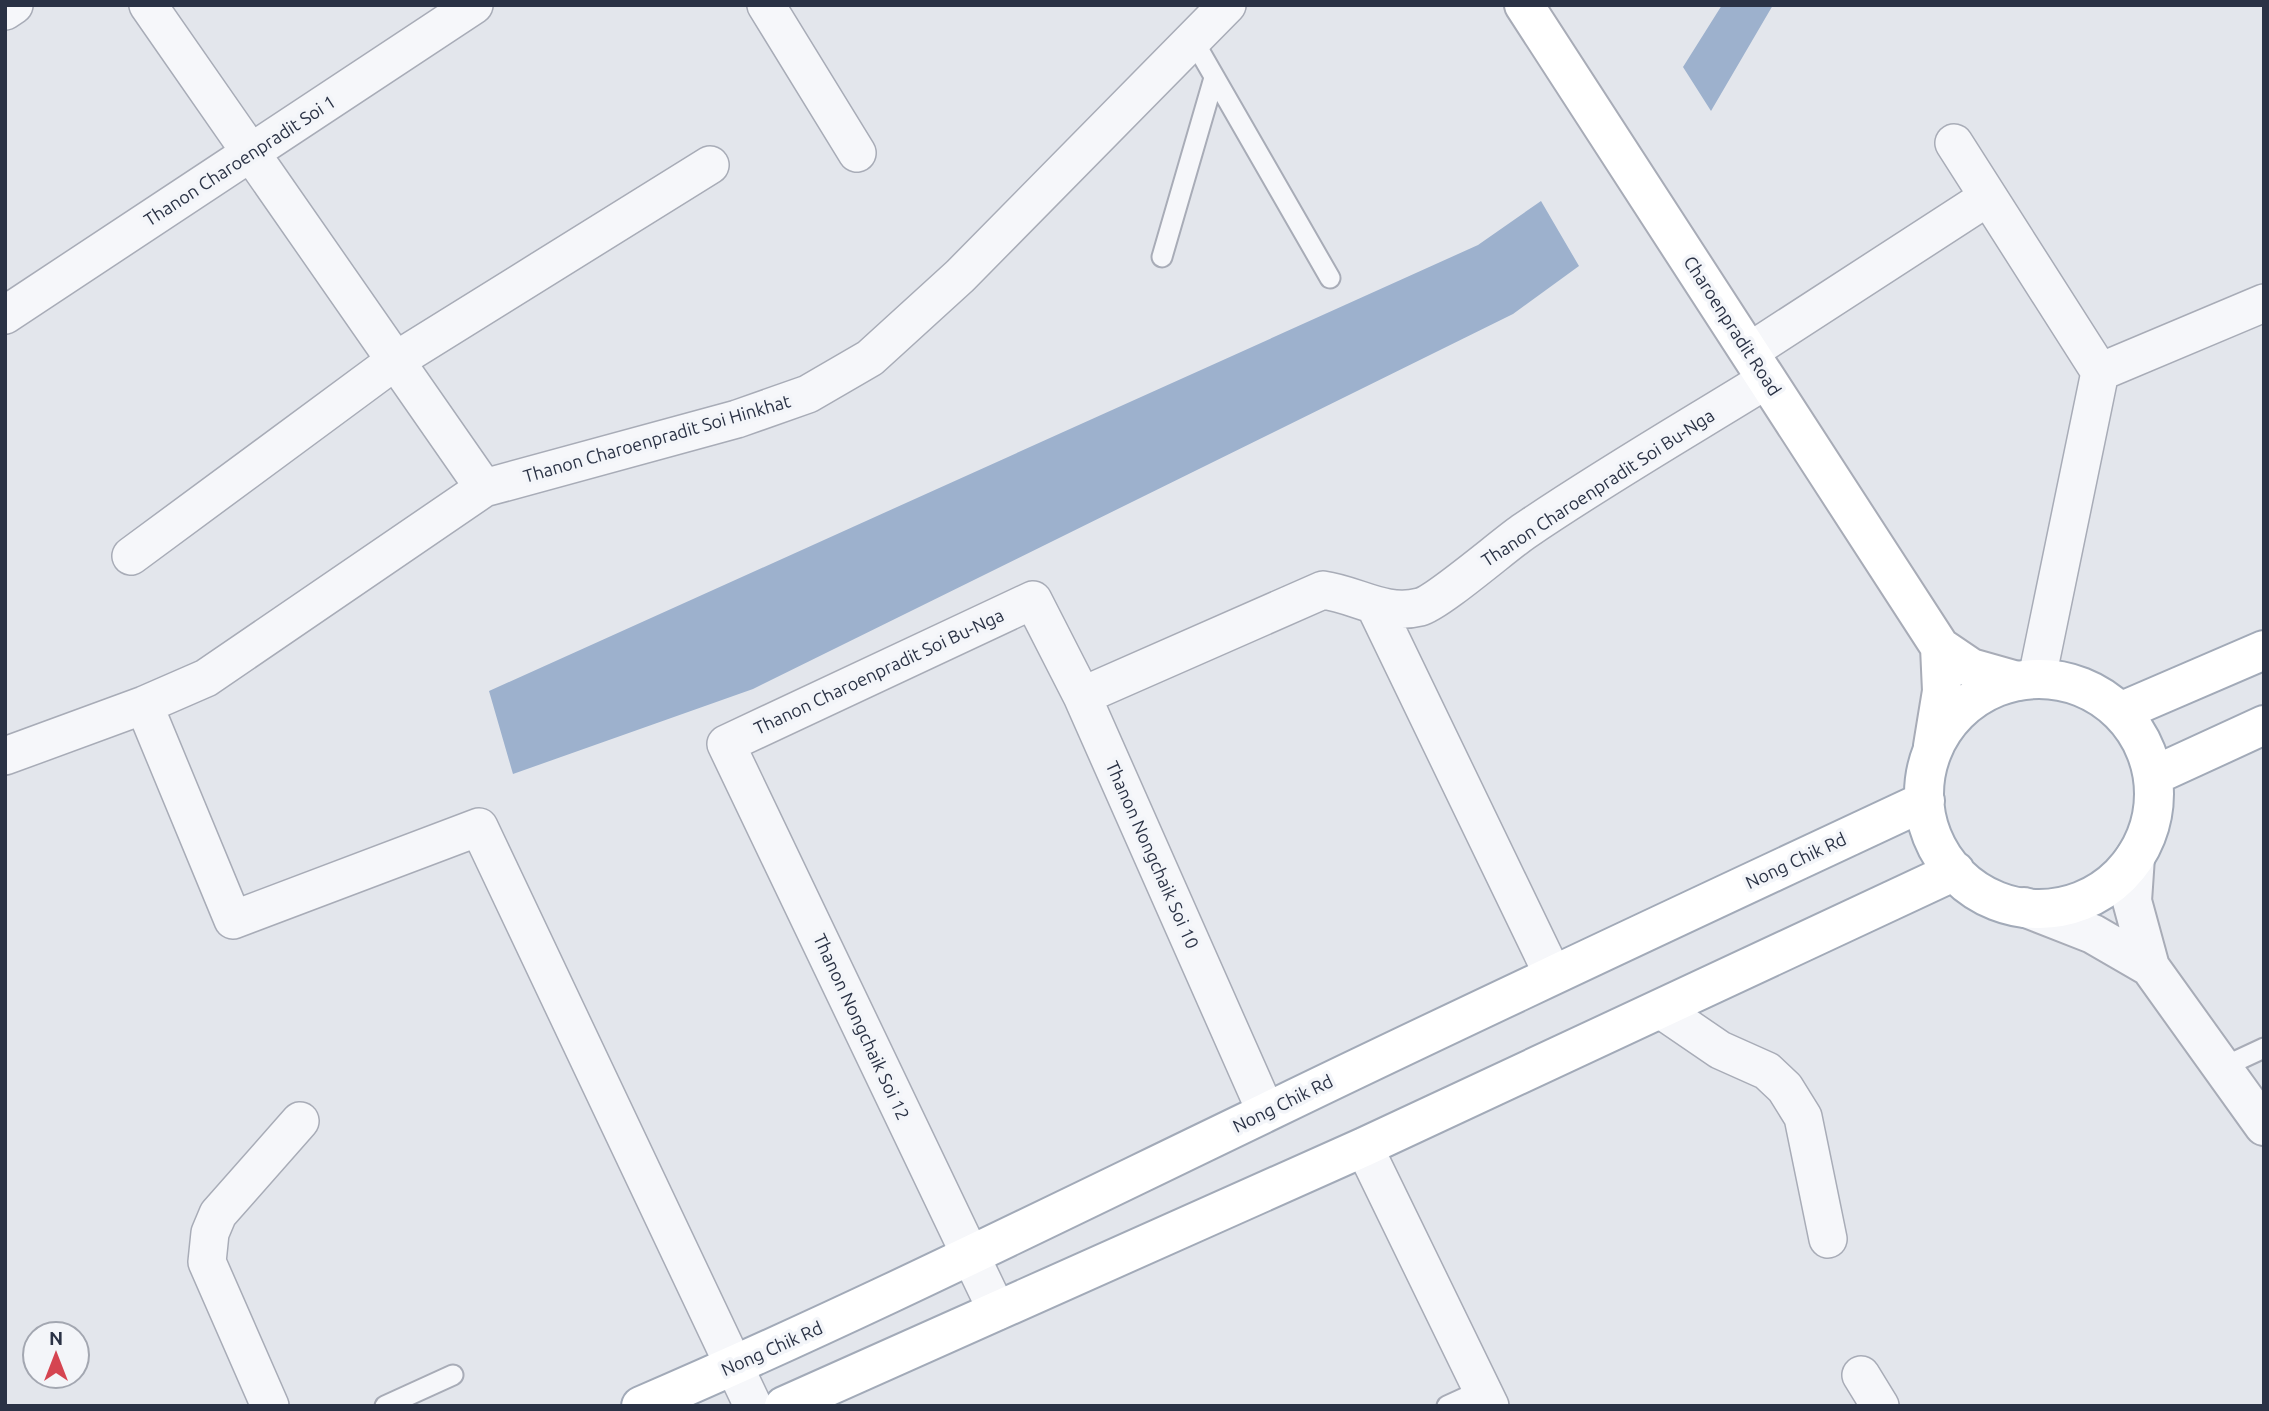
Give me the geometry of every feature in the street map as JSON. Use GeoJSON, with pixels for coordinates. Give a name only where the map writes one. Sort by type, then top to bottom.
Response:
{"type":"FeatureCollection","features":[{"type":"Feature","properties":{"kind":"main road","name":"Charoenpradit Road"},"geometry":{"type":"LineString","coordinates":[[1524,5],[1940,647],[1971,668],[2027,679]]}},
{"type":"Feature","properties":{"kind":"main road"},"geometry":{"type":"LineString","coordinates":[[1933,746],[1954,716],[1983,693],[2027,679],[2065,681],[2090,691],[2120,712],[2142,741],[2153,776],[2153,815],[2135,857],[2115,881],[2081,902],[2042,909],[2024,907],[2003,904],[1968,886],[1941,857],[1926,821],[1924,782],[1942,691],[1940,647]]}},
{"type":"Feature","properties":{"kind":"main road"},"geometry":{"type":"LineString","coordinates":[[2120,712],[2264,650]]}},
{"type":"Feature","properties":{"kind":"main road"},"geometry":{"type":"LineString","coordinates":[[2153,776],[2264,726]]}},
{"type":"Feature","properties":{"kind":"main road","name":"Nong Chik Rd"},"geometry":{"type":"LineString","coordinates":[[641,1406],[736,1366],[970,1258],[1266,1112],[1925,801]]}},
{"type":"Feature","properties":{"kind":"main road"},"geometry":{"type":"LineString","coordinates":[[784,1406],[1364,1147],[1955,871]]}},
{"type":"Feature","properties":{"kind":"street"},"geometry":{"type":"LineString","coordinates":[[5,11],[14,5]]}},
{"type":"Feature","properties":{"kind":"street"},"geometry":{"type":"LineString","coordinates":[[149,5],[484,488]]}},
{"type":"Feature","properties":{"kind":"street","name":"Thanon Charoenpradit Soi 1"},"geometry":{"type":"LineString","coordinates":[[5,315],[474,5]]}},
{"type":"Feature","properties":{"kind":"street"},"geometry":{"type":"LineString","coordinates":[[766,5],[857,153]]}},
{"type":"Feature","properties":{"kind":"street","name":"Thanon Charoenpradit Soi Hinkhat"},"geometry":{"type":"LineString","coordinates":[[5,756],[144,705],[205,678],[484,488],[737,419],[808,394],[870,358],[960,276],[1227,5]]}},
{"type":"Feature","properties":{"kind":"street"},"geometry":{"type":"LineString","coordinates":[[1954,143],[2100,372],[2027,679]]}},
{"type":"Feature","properties":{"kind":"street"},"geometry":{"type":"LineString","coordinates":[[131,556],[395,361],[710,164]]}},
{"type":"Feature","properties":{"kind":"street","name":"Thanon Charoenpradit Soi Bu-Nga"},"geometry":{"type":"LineString","coordinates":[[1082,696],[1323,590],[1345,593],[1376,608],[1391,610],[1423,607],[1988,197]]}},
{"type":"Feature","properties":{"kind":"street"},"geometry":{"type":"LineString","coordinates":[[2100,372],[2264,303]]}},
{"type":"Feature","properties":{"kind":"street","name":"Thanon Charoenpradit Soi Bu-Nga"},"geometry":{"type":"LineString","coordinates":[[726,744],[1033,600]]}},
{"type":"Feature","properties":{"kind":"street","name":"Thanon Nongchaik Soi 10"},"geometry":{"type":"LineString","coordinates":[[1033,600],[1082,696],[1266,1112]]}},
{"type":"Feature","properties":{"kind":"street"},"geometry":{"type":"LineString","coordinates":[[1376,608],[1553,975]]}},
{"type":"Feature","properties":{"kind":"street"},"geometry":{"type":"LineString","coordinates":[[144,705],[233,920],[479,827],[753,1406]]}},
{"type":"Feature","properties":{"kind":"street","name":"Thanon Nongchaik Soi 12"},"geometry":{"type":"LineString","coordinates":[[726,744],[997,1311]]}},
{"type":"Feature","properties":{"kind":"street"},"geometry":{"type":"LineString","coordinates":[[2135,857],[2132,901],[2150,967],[2221,1068],[2261,1116]]}},
{"type":"Feature","properties":{"kind":"street"},"geometry":{"type":"LineString","coordinates":[[2024,907],[2093,934],[2150,967]]}},
{"type":"Feature","properties":{"kind":"street"},"geometry":{"type":"LineString","coordinates":[[1660,1010],[1720,1050],[1767,1071],[1785,1088],[1802,1117],[1828,1239]]}},
{"type":"Feature","properties":{"kind":"street"},"geometry":{"type":"LineString","coordinates":[[270,1406],[207,1262],[210,1233],[218,1214],[300,1121]]}},
{"type":"Feature","properties":{"kind":"street"},"geometry":{"type":"LineString","coordinates":[[1364,1147],[1486,1398]]}},
{"type":"Feature","properties":{"kind":"street"},"geometry":{"type":"LineString","coordinates":[[1861,1376],[1880,1406]]}},
{"type":"Feature","properties":{"kind":"lane"},"geometry":{"type":"LineString","coordinates":[[1192,38],[1330,278]]}},
{"type":"Feature","properties":{"kind":"lane"},"geometry":{"type":"LineString","coordinates":[[1163,257],[1214,78]]}},
{"type":"Feature","properties":{"kind":"lane"},"geometry":{"type":"LineString","coordinates":[[2221,1068],[2264,1048]]}},
{"type":"Feature","properties":{"kind":"lane"},"geometry":{"type":"LineString","coordinates":[[385,1406],[453,1375]]}},
{"type":"Feature","properties":{"kind":"lane"},"geometry":{"type":"LineString","coordinates":[[1447,1406],[1486,1398]]}},
{"type":"Feature","properties":{"kind":"water"},"geometry":{"type":"Polygon","coordinates":[[[1722,5],[1773,5],[1711,111],[1683,67],[1722,5]]]}},
{"type":"Feature","properties":{"kind":"water"},"geometry":{"type":"Polygon","coordinates":[[[1541,201],[1579,266],[1513,314],[753,689],[513,774],[489,691],[1478,245],[1541,201]]]}}]}
